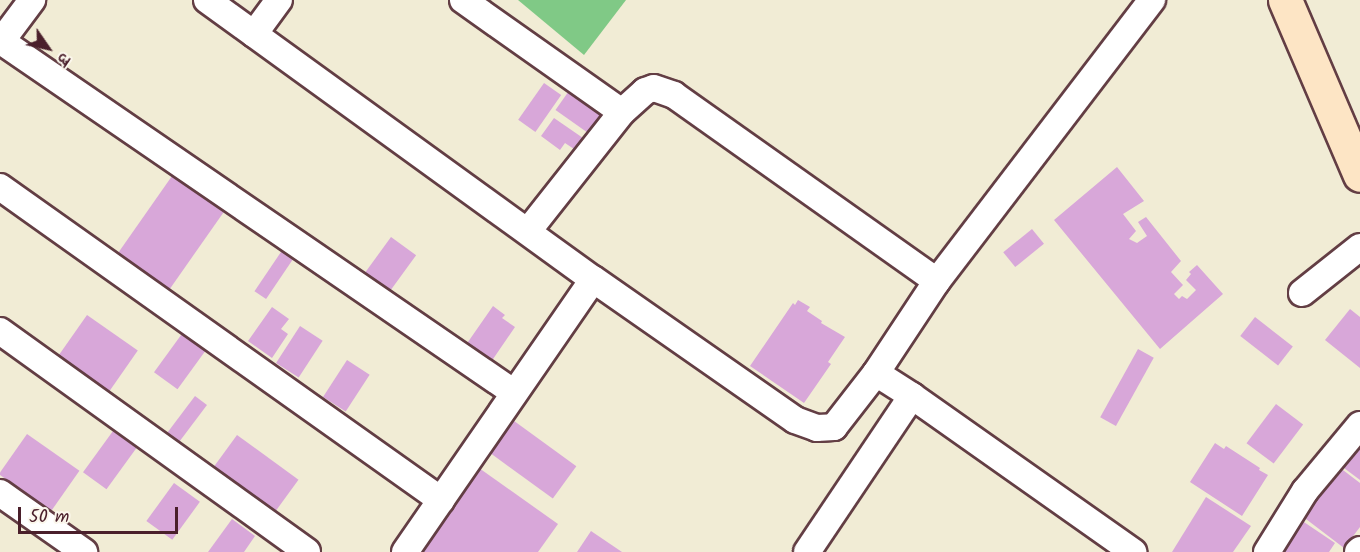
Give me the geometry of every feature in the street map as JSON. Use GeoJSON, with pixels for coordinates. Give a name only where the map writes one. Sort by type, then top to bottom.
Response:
{"type":"FeatureCollection","features":[{"type":"Feature","properties":{"kind":"street"},"geometry":{"type":"LineString","coordinates":[[33,0],[1,42],[513,392]]}},
{"type":"Feature","properties":{"kind":"street"},"geometry":{"type":"LineString","coordinates":[[207,0],[593,279],[795,420],[817,428],[834,427],[876,373],[937,281],[1152,0]]}},
{"type":"Feature","properties":{"kind":"street"},"geometry":{"type":"LineString","coordinates":[[254,34],[279,0]]}},
{"type":"Feature","properties":{"kind":"street"},"geometry":{"type":"LineString","coordinates":[[463,0],[622,112]]}},
{"type":"Feature","properties":{"kind":"street"},"geometry":{"type":"LineString","coordinates":[[1291,3],[1359,168]]}},
{"type":"Feature","properties":{"kind":"street"},"geometry":{"type":"LineString","coordinates":[[528,231],[622,112],[645,91],[654,88],[674,95],[937,281]]}},
{"type":"Feature","properties":{"kind":"street"},"geometry":{"type":"LineString","coordinates":[[0,187],[441,500]]}},
{"type":"Feature","properties":{"kind":"street"},"geometry":{"type":"LineString","coordinates":[[1302,293],[1360,247]]}},
{"type":"Feature","properties":{"kind":"street"},"geometry":{"type":"LineString","coordinates":[[405,552],[593,279]]}},
{"type":"Feature","properties":{"kind":"street"},"geometry":{"type":"LineString","coordinates":[[0,331],[307,552]]}},
{"type":"Feature","properties":{"kind":"street"},"geometry":{"type":"LineString","coordinates":[[876,373],[1133,552]]}},
{"type":"Feature","properties":{"kind":"street"},"geometry":{"type":"LineString","coordinates":[[807,552],[912,396]]}},
{"type":"Feature","properties":{"kind":"street"},"geometry":{"type":"LineString","coordinates":[[1267,552],[1305,490],[1360,425]]}},
{"type":"Feature","properties":{"kind":"street"},"geometry":{"type":"LineString","coordinates":[[0,494],[84,552]]}},
{"type":"Feature","properties":{"kind":"green space"},"geometry":{"type":"Polygon","coordinates":[[[518,0],[626,0],[584,55],[518,0]]]}},
{"type":"Feature","properties":{"kind":"building"},"geometry":{"type":"Polygon","coordinates":[[[544,83],[561,95],[535,132],[518,120],[544,83]]]}},
{"type":"Feature","properties":{"kind":"building"},"geometry":{"type":"Polygon","coordinates":[[[571,88],[608,114],[592,136],[556,110],[571,88]]]}},
{"type":"Feature","properties":{"kind":"building"},"geometry":{"type":"Polygon","coordinates":[[[554,118],[583,138],[574,149],[565,143],[560,150],[541,136],[554,118]]]}},
{"type":"Feature","properties":{"kind":"building"},"geometry":{"type":"Polygon","coordinates":[[[1117,167],[1144,201],[1123,214],[1136,231],[1129,239],[1137,243],[1147,236],[1138,222],[1146,217],[1181,261],[1171,272],[1183,285],[1174,294],[1179,299],[1182,296],[1187,299],[1196,290],[1186,280],[1191,274],[1189,272],[1197,265],[1223,294],[1160,349],[1054,220],[1117,167]]]}},
{"type":"Feature","properties":{"kind":"building"},"geometry":{"type":"Polygon","coordinates":[[[172,176],[224,212],[165,297],[113,260],[172,176]]]}},
{"type":"Feature","properties":{"kind":"building"},"geometry":{"type":"Polygon","coordinates":[[[1032,229],[1044,244],[1015,267],[1003,252],[1032,229]]]}},
{"type":"Feature","properties":{"kind":"building"},"geometry":{"type":"Polygon","coordinates":[[[391,237],[416,255],[386,297],[360,279],[391,237]]]}},
{"type":"Feature","properties":{"kind":"building"},"geometry":{"type":"Polygon","coordinates":[[[283,249],[295,257],[266,299],[254,291],[283,249]]]}},
{"type":"Feature","properties":{"kind":"building"},"geometry":{"type":"Polygon","coordinates":[[[798,300],[810,307],[807,311],[822,321],[821,323],[845,337],[828,362],[831,364],[804,403],[750,366],[793,303],[795,305],[798,300]]]}},
{"type":"Feature","properties":{"kind":"building"},"geometry":{"type":"Polygon","coordinates":[[[493,306],[505,315],[502,318],[515,327],[491,362],[461,352],[493,306]]]}},
{"type":"Feature","properties":{"kind":"building"},"geometry":{"type":"Polygon","coordinates":[[[272,307],[289,319],[281,329],[288,334],[272,358],[248,341],[272,307]]]}},
{"type":"Feature","properties":{"kind":"building"},"geometry":{"type":"Polygon","coordinates":[[[1350,309],[1360,317],[1360,368],[1325,340],[1350,309]]]}},
{"type":"Feature","properties":{"kind":"building"},"geometry":{"type":"Polygon","coordinates":[[[87,315],[138,351],[108,393],[57,358],[87,315]]]}},
{"type":"Feature","properties":{"kind":"building"},"geometry":{"type":"Polygon","coordinates":[[[1255,317],[1293,347],[1278,365],[1240,336],[1255,317]]]}},
{"type":"Feature","properties":{"kind":"building"},"geometry":{"type":"Polygon","coordinates":[[[300,326],[323,341],[299,378],[276,363],[300,326]]]}},
{"type":"Feature","properties":{"kind":"building"},"geometry":{"type":"Polygon","coordinates":[[[184,331],[207,348],[177,389],[154,372],[184,331]]]}},
{"type":"Feature","properties":{"kind":"building"},"geometry":{"type":"Polygon","coordinates":[[[1138,349],[1154,358],[1116,426],[1100,417],[1138,349]]]}},
{"type":"Feature","properties":{"kind":"building"},"geometry":{"type":"Polygon","coordinates":[[[347,360],[370,375],[346,412],[323,397],[347,360]]]}},
{"type":"Feature","properties":{"kind":"building"},"geometry":{"type":"Polygon","coordinates":[[[195,396],[207,405],[176,447],[164,438],[195,396]]]}},
{"type":"Feature","properties":{"kind":"building"},"geometry":{"type":"Polygon","coordinates":[[[1276,404],[1303,424],[1274,464],[1247,443],[1276,404]]]}},
{"type":"Feature","properties":{"kind":"building"},"geometry":{"type":"Polygon","coordinates":[[[510,418],[576,466],[553,499],[486,450],[510,418]]]}},
{"type":"Feature","properties":{"kind":"building"},"geometry":{"type":"Polygon","coordinates":[[[113,431],[136,448],[106,489],[83,472],[113,431]]]}},
{"type":"Feature","properties":{"kind":"building"},"geometry":{"type":"Polygon","coordinates":[[[27,434],[79,471],[51,511],[0,475],[27,434]]]}},
{"type":"Feature","properties":{"kind":"building"},"geometry":{"type":"Polygon","coordinates":[[[237,435],[298,480],[273,515],[211,471],[237,435]]]}},
{"type":"Feature","properties":{"kind":"building"},"geometry":{"type":"Polygon","coordinates":[[[1215,443],[1224,449],[1226,446],[1268,475],[1242,516],[1190,482],[1215,443]]]}},
{"type":"Feature","properties":{"kind":"building"},"geometry":{"type":"Polygon","coordinates":[[[1360,447],[1360,480],[1344,468],[1360,447]]]}},
{"type":"Feature","properties":{"kind":"building"},"geometry":{"type":"Polygon","coordinates":[[[1339,467],[1360,483],[1360,527],[1344,548],[1302,516],[1339,467]]]}},
{"type":"Feature","properties":{"kind":"building"},"geometry":{"type":"Polygon","coordinates":[[[479,468],[558,524],[538,552],[420,552],[479,468]]]}},
{"type":"Feature","properties":{"kind":"building"},"geometry":{"type":"Polygon","coordinates":[[[174,483],[200,502],[172,540],[146,521],[174,483]]]}},
{"type":"Feature","properties":{"kind":"building"},"geometry":{"type":"Polygon","coordinates":[[[1206,497],[1251,526],[1233,552],[1172,552],[1206,497]]]}},
{"type":"Feature","properties":{"kind":"building"},"geometry":{"type":"Polygon","coordinates":[[[1295,516],[1335,543],[1329,552],[1274,552],[1295,516]]]}},
{"type":"Feature","properties":{"kind":"building"},"geometry":{"type":"Polygon","coordinates":[[[232,519],[255,536],[244,552],[208,552],[232,519]]]}},
{"type":"Feature","properties":{"kind":"building"},"geometry":{"type":"Polygon","coordinates":[[[591,531],[622,552],[577,552],[591,531]]]}}]}
